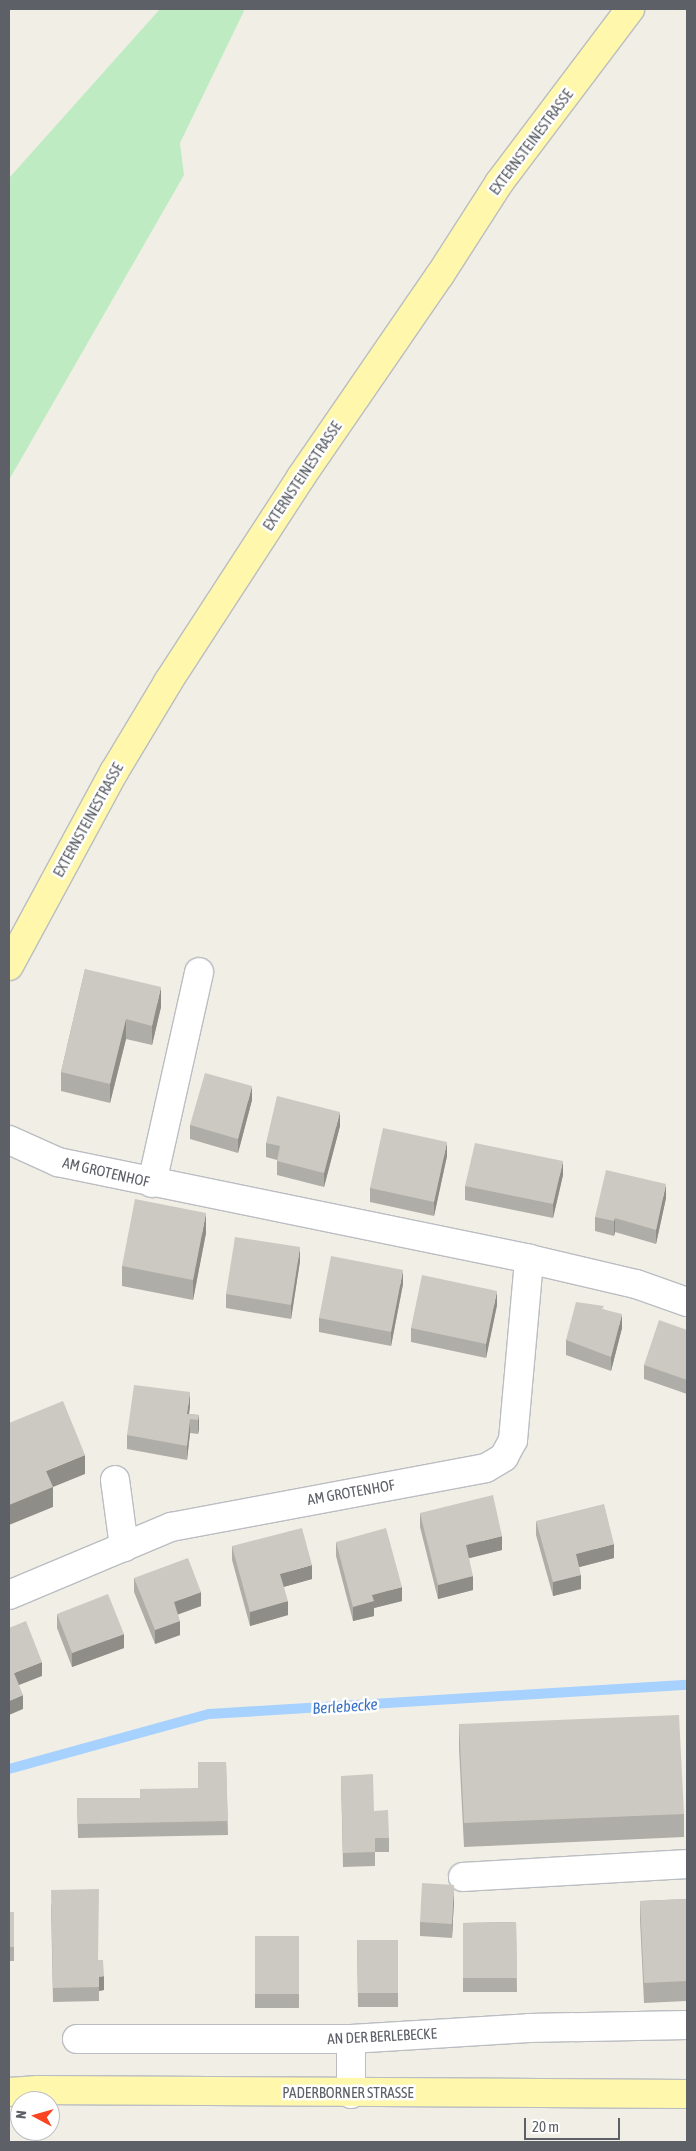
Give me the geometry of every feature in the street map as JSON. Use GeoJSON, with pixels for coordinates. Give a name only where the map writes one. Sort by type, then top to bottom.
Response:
{"type":"FeatureCollection","features":[{"type":"Feature","properties":{"kind":"main road","name":"EXTERNSTEINESTRASSE"},"geometry":{"type":"LineString","coordinates":[[9,966],[114,772],[173,674],[499,183],[630,9]]}},
{"type":"Feature","properties":{"kind":"main road","name":"PADERBORNER STRASSE"},"geometry":{"type":"LineString","coordinates":[[9,2092],[38,2090],[352,2094],[687,2094]]}},
{"type":"Feature","properties":{"kind":"street"},"geometry":{"type":"LineString","coordinates":[[152,1183],[200,972]]}},
{"type":"Feature","properties":{"kind":"street","name":"AM GROTENHOF"},"geometry":{"type":"LineString","coordinates":[[9,1140],[58,1162],[152,1183],[529,1259],[636,1284],[687,1302]]}},
{"type":"Feature","properties":{"kind":"street","name":"AM GROTENHOF"},"geometry":{"type":"LineString","coordinates":[[9,1595],[171,1527],[486,1468],[504,1457],[514,1440],[529,1259]]}},
{"type":"Feature","properties":{"kind":"street"},"geometry":{"type":"LineString","coordinates":[[115,1480],[124,1547]]}},
{"type":"Feature","properties":{"kind":"street"},"geometry":{"type":"LineString","coordinates":[[463,1878],[687,1864]]}},
{"type":"Feature","properties":{"kind":"street","name":"AN DER BERLEBECKE"},"geometry":{"type":"LineString","coordinates":[[77,2039],[351,2039],[529,2028],[687,2025]]}},
{"type":"Feature","properties":{"kind":"street"},"geometry":{"type":"LineString","coordinates":[[351,2039],[352,2094]]}},
{"type":"Feature","properties":{"kind":"green space"},"geometry":{"type":"Polygon","coordinates":[[[160,9],[245,9],[180,143],[184,175],[9,480],[9,178],[160,9]]]}},
{"type":"Feature","properties":{"kind":"building"},"geometry":{"type":"Polygon","coordinates":[[[85,969],[161,987],[152,1026],[126,1019],[110,1084],[61,1072],[85,969]]]}},
{"type":"Feature","properties":{"kind":"building"},"geometry":{"type":"Polygon","coordinates":[[[205,1073],[252,1086],[238,1139],[190,1125],[205,1073]]]}},
{"type":"Feature","properties":{"kind":"building"},"geometry":{"type":"Polygon","coordinates":[[[277,1096],[340,1112],[324,1173],[277,1161],[280,1146],[266,1143],[277,1096]]]}},
{"type":"Feature","properties":{"kind":"building"},"geometry":{"type":"Polygon","coordinates":[[[383,1128],[447,1142],[434,1202],[370,1188],[383,1128]]]}},
{"type":"Feature","properties":{"kind":"building"},"geometry":{"type":"Polygon","coordinates":[[[475,1143],[563,1161],[553,1204],[465,1186],[475,1143]]]}},
{"type":"Feature","properties":{"kind":"building"},"geometry":{"type":"Polygon","coordinates":[[[606,1170],[666,1184],[656,1230],[615,1218],[614,1221],[595,1217],[606,1170]]]}},
{"type":"Feature","properties":{"kind":"building"},"geometry":{"type":"Polygon","coordinates":[[[135,1199],[206,1213],[193,1280],[122,1266],[135,1199]]]}},
{"type":"Feature","properties":{"kind":"building"},"geometry":{"type":"Polygon","coordinates":[[[235,1237],[300,1247],[291,1305],[226,1294],[235,1237]]]}},
{"type":"Feature","properties":{"kind":"building"},"geometry":{"type":"Polygon","coordinates":[[[331,1256],[403,1270],[391,1332],[319,1318],[331,1256]]]}},
{"type":"Feature","properties":{"kind":"building"},"geometry":{"type":"Polygon","coordinates":[[[422,1275],[497,1291],[486,1344],[411,1328],[422,1275]]]}},
{"type":"Feature","properties":{"kind":"building"},"geometry":{"type":"Polygon","coordinates":[[[576,1302],[604,1306],[602,1309],[622,1314],[611,1357],[566,1340],[576,1302]]]}},
{"type":"Feature","properties":{"kind":"building"},"geometry":{"type":"Polygon","coordinates":[[[659,1320],[687,1330],[687,1380],[644,1365],[659,1320]]]}},
{"type":"Feature","properties":{"kind":"building"},"geometry":{"type":"Polygon","coordinates":[[[134,1385],[190,1392],[187,1414],[199,1415],[198,1420],[190,1419],[187,1446],[127,1435],[134,1385]]]}},
{"type":"Feature","properties":{"kind":"building"},"geometry":{"type":"Polygon","coordinates":[[[63,1401],[85,1455],[46,1471],[53,1487],[9,1505],[9,1423],[63,1401]]]}},
{"type":"Feature","properties":{"kind":"building"},"geometry":{"type":"Polygon","coordinates":[[[493,1495],[502,1536],[466,1545],[473,1576],[438,1585],[420,1513],[493,1495]]]}},
{"type":"Feature","properties":{"kind":"building"},"geometry":{"type":"Polygon","coordinates":[[[604,1504],[614,1544],[576,1554],[581,1575],[553,1582],[536,1521],[604,1504]]]}},
{"type":"Feature","properties":{"kind":"building"},"geometry":{"type":"Polygon","coordinates":[[[302,1528],[312,1565],[280,1574],[288,1601],[250,1612],[232,1546],[302,1528]]]}},
{"type":"Feature","properties":{"kind":"building"},"geometry":{"type":"Polygon","coordinates":[[[386,1528],[402,1587],[372,1595],[374,1601],[353,1607],[336,1542],[386,1528]]]}},
{"type":"Feature","properties":{"kind":"building"},"geometry":{"type":"Polygon","coordinates":[[[188,1558],[201,1592],[174,1602],[180,1621],[155,1630],[134,1578],[188,1558]]]}},
{"type":"Feature","properties":{"kind":"building"},"geometry":{"type":"Polygon","coordinates":[[[108,1594],[124,1634],[72,1653],[57,1614],[108,1594]]]}},
{"type":"Feature","properties":{"kind":"building"},"geometry":{"type":"Polygon","coordinates":[[[26,1621],[42,1662],[14,1673],[23,1695],[9,1701],[9,1628],[26,1621]]]}},
{"type":"Feature","properties":{"kind":"building"},"geometry":{"type":"Polygon","coordinates":[[[679,1715],[684,1814],[464,1823],[459,1724],[679,1715]]]}},
{"type":"Feature","properties":{"kind":"building"},"geometry":{"type":"Polygon","coordinates":[[[198,1762],[226,1762],[228,1821],[78,1824],[77,1798],[140,1798],[140,1789],[198,1788],[198,1762]]]}},
{"type":"Feature","properties":{"kind":"building"},"geometry":{"type":"Polygon","coordinates":[[[373,1774],[374,1811],[388,1810],[389,1838],[375,1838],[375,1852],[343,1853],[341,1776],[373,1774]]]}},
{"type":"Feature","properties":{"kind":"building"},"geometry":{"type":"Polygon","coordinates":[[[422,1883],[454,1885],[452,1924],[420,1922],[422,1883]]]}},
{"type":"Feature","properties":{"kind":"building"},"geometry":{"type":"Polygon","coordinates":[[[99,1889],[98,1960],[103,1960],[104,1976],[99,1977],[99,1987],[53,1988],[51,1890],[99,1889]]]}},
{"type":"Feature","properties":{"kind":"building"},"geometry":{"type":"Polygon","coordinates":[[[687,1899],[687,1981],[644,1983],[640,1901],[687,1899]]]}},
{"type":"Feature","properties":{"kind":"building"},"geometry":{"type":"Polygon","coordinates":[[[9,1912],[14,1912],[14,1947],[9,1947],[9,1912]]]}},
{"type":"Feature","properties":{"kind":"building"},"geometry":{"type":"Polygon","coordinates":[[[516,1922],[517,1978],[463,1978],[463,1923],[516,1922]]]}},
{"type":"Feature","properties":{"kind":"building"},"geometry":{"type":"Polygon","coordinates":[[[255,1936],[299,1936],[299,1994],[255,1994],[255,1936]]]}},
{"type":"Feature","properties":{"kind":"building"},"geometry":{"type":"Polygon","coordinates":[[[357,1940],[398,1940],[398,1993],[358,1993],[357,1940]]]}},
{"type":"Feature","properties":{"kind":"waterway","name":"Berlebecke"},"geometry":{"type":"LineString","coordinates":[[9,1769],[209,1714],[687,1685]]}}]}
